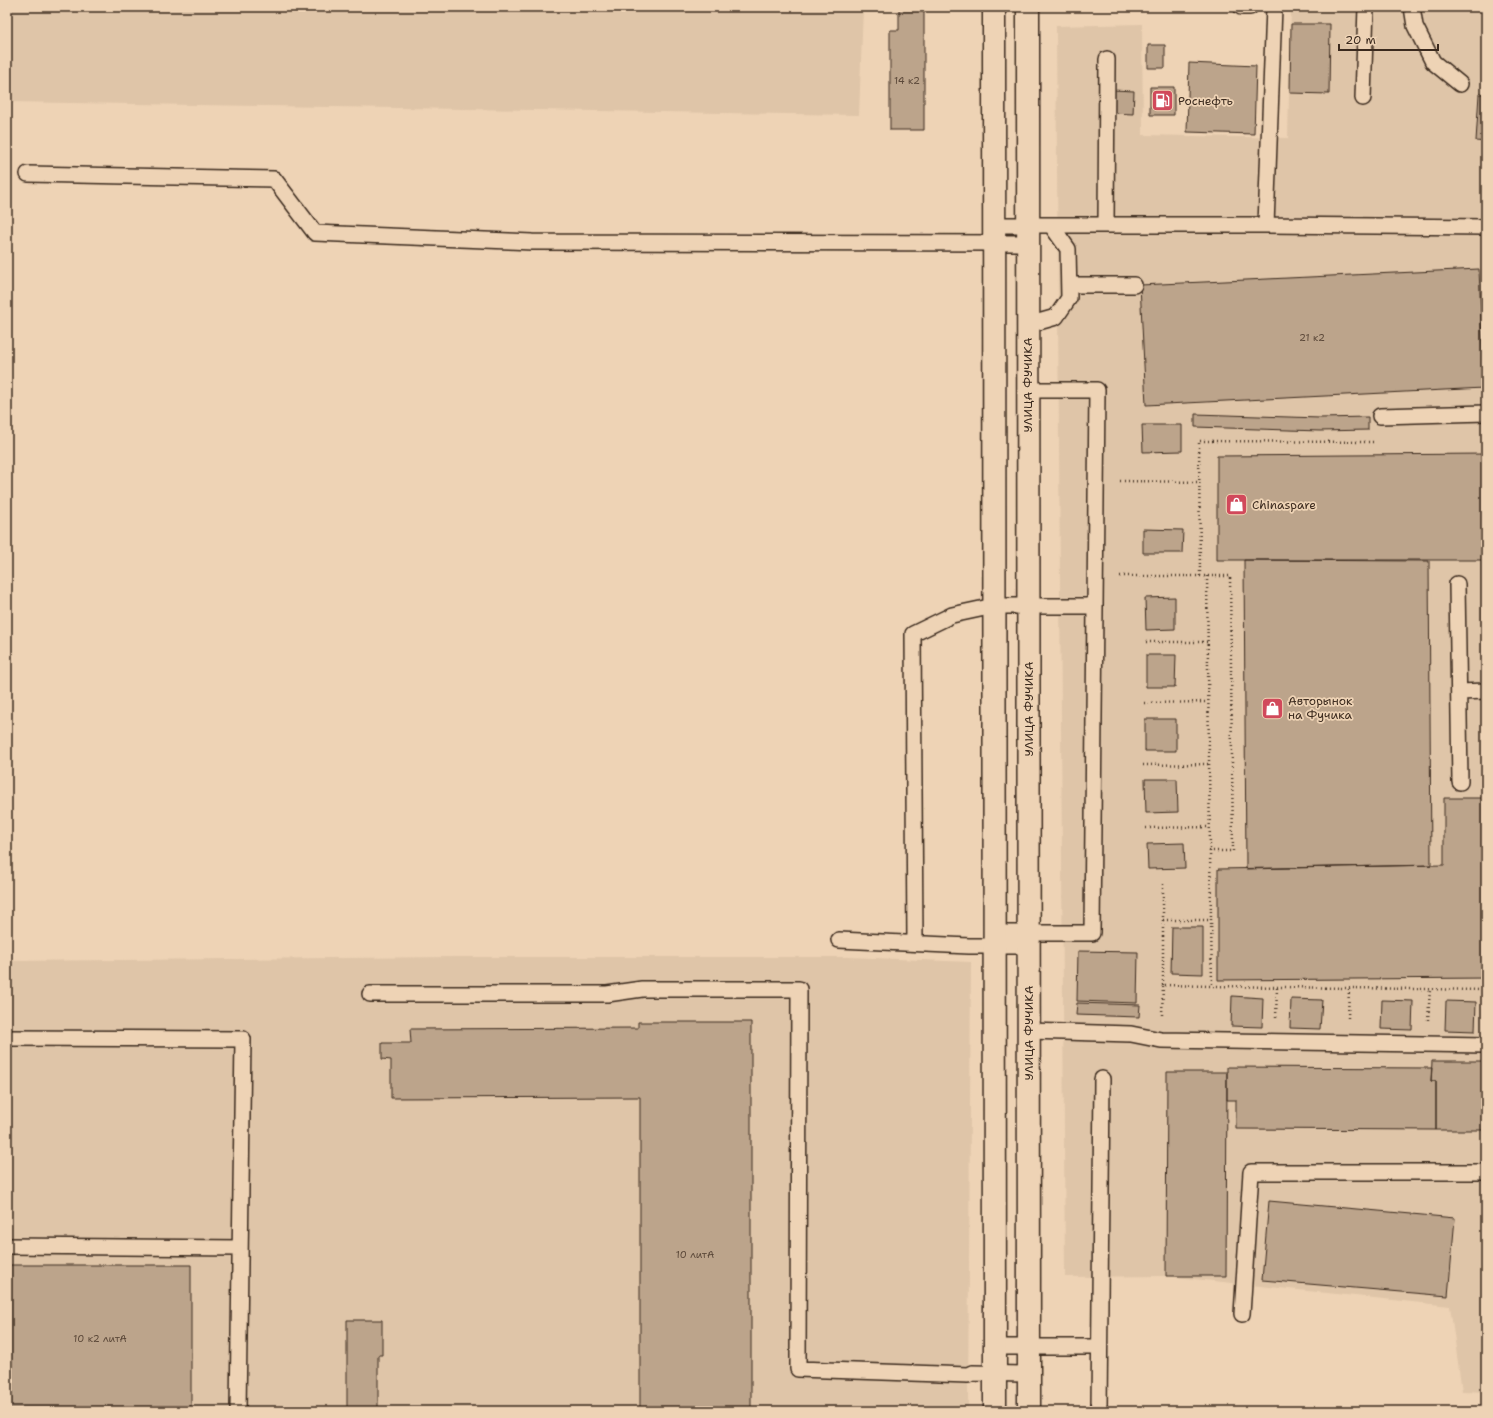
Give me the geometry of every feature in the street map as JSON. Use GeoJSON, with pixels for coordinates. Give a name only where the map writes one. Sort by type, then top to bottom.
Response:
{"type":"FeatureCollection","features":[{"type":"Feature","properties":{"kind":"street"},"geometry":{"type":"LineString","coordinates":[[994,7],[995,1411]]}},
{"type":"Feature","properties":{"kind":"street","name":"УЛИЦА ФУЧИКА"},"geometry":{"type":"LineString","coordinates":[[1028,7],[1029,1411]]}},
{"type":"Feature","properties":{"kind":"lane"},"geometry":{"type":"LineString","coordinates":[[1241,7],[1249,7]]}},
{"type":"Feature","properties":{"kind":"lane"},"geometry":{"type":"LineString","coordinates":[[1266,224],[1274,7]]}},
{"type":"Feature","properties":{"kind":"lane"},"geometry":{"type":"LineString","coordinates":[[1363,98],[1366,7]]}},
{"type":"Feature","properties":{"kind":"lane"},"geometry":{"type":"LineString","coordinates":[[1412,7],[1416,26],[1433,62],[1460,84]]}},
{"type":"Feature","properties":{"kind":"lane"},"geometry":{"type":"LineString","coordinates":[[1106,225],[1107,59]]}},
{"type":"Feature","properties":{"kind":"lane"},"geometry":{"type":"LineString","coordinates":[[28,174],[274,179],[315,233],[532,242],[1028,234],[1051,225],[1266,224],[1486,227]]}},
{"type":"Feature","properties":{"kind":"lane"},"geometry":{"type":"LineString","coordinates":[[1028,325],[1056,317],[1069,298],[1068,249],[1051,225]]}},
{"type":"Feature","properties":{"kind":"lane"},"geometry":{"type":"LineString","coordinates":[[1069,285],[1134,285]]}},
{"type":"Feature","properties":{"kind":"lane"},"geometry":{"type":"LineString","coordinates":[[839,940],[915,943],[1029,940],[1092,933],[1097,390],[1028,390]]}},
{"type":"Feature","properties":{"kind":"lane"},"geometry":{"type":"LineString","coordinates":[[1380,416],[1486,413]]}},
{"type":"Feature","properties":{"kind":"lane"},"geometry":{"type":"LineString","coordinates":[[1457,584],[1460,782]]}},
{"type":"Feature","properties":{"kind":"lane"},"geometry":{"type":"LineString","coordinates":[[915,943],[913,634],[952,615],[994,606],[1095,606]]}},
{"type":"Feature","properties":{"kind":"lane"},"geometry":{"type":"LineString","coordinates":[[1459,692],[1486,691]]}},
{"type":"Feature","properties":{"kind":"lane"},"geometry":{"type":"LineString","coordinates":[[370,994],[607,994],[642,989],[799,989],[798,1369],[968,1375],[972,1373],[1029,1374]]}},
{"type":"Feature","properties":{"kind":"lane"},"geometry":{"type":"LineString","coordinates":[[1029,1031],[1131,1034],[1161,1040],[1486,1045]]}},
{"type":"Feature","properties":{"kind":"lane"},"geometry":{"type":"LineString","coordinates":[[7,1038],[243,1039],[238,1411]]}},
{"type":"Feature","properties":{"kind":"lane"},"geometry":{"type":"LineString","coordinates":[[1099,1411],[1102,1079]]}},
{"type":"Feature","properties":{"kind":"lane"},"geometry":{"type":"LineString","coordinates":[[1242,1314],[1251,1172],[1486,1172]]}},
{"type":"Feature","properties":{"kind":"lane"},"geometry":{"type":"LineString","coordinates":[[7,1246],[240,1248]]}},
{"type":"Feature","properties":{"kind":"lane"},"geometry":{"type":"LineString","coordinates":[[994,1347],[1099,1347]]}},
{"type":"Feature","properties":{"kind":"path"},"geometry":{"type":"LineString","coordinates":[[1200,576],[1200,441],[1380,442],[1380,416]]}},
{"type":"Feature","properties":{"kind":"path"},"geometry":{"type":"LineString","coordinates":[[1096,481],[1200,482]]}},
{"type":"Feature","properties":{"kind":"path"},"geometry":{"type":"LineString","coordinates":[[1095,576],[1230,576],[1233,851],[1210,851]]}},
{"type":"Feature","properties":{"kind":"path"},"geometry":{"type":"LineString","coordinates":[[1207,576],[1212,986]]}},
{"type":"Feature","properties":{"kind":"path"},"geometry":{"type":"LineString","coordinates":[[1146,642],[1208,642]]}},
{"type":"Feature","properties":{"kind":"path"},"geometry":{"type":"LineString","coordinates":[[1144,703],[1208,702]]}},
{"type":"Feature","properties":{"kind":"path"},"geometry":{"type":"LineString","coordinates":[[1143,765],[1209,764]]}},
{"type":"Feature","properties":{"kind":"path"},"geometry":{"type":"LineString","coordinates":[[1146,828],[1210,827]]}},
{"type":"Feature","properties":{"kind":"path"},"geometry":{"type":"LineString","coordinates":[[1161,1040],[1163,985],[1163,883]]}},
{"type":"Feature","properties":{"kind":"path"},"geometry":{"type":"LineString","coordinates":[[1163,920],[1211,920]]}},
{"type":"Feature","properties":{"kind":"path"},"geometry":{"type":"LineString","coordinates":[[1163,985],[1486,990]]}},
{"type":"Feature","properties":{"kind":"path"},"geometry":{"type":"LineString","coordinates":[[1427,1044],[1430,989]]}},
{"type":"Feature","properties":{"kind":"shaded area"},"geometry":{"type":"Polygon","coordinates":[[[7,7],[863,7],[859,115],[7,102],[7,7]]]}},
{"type":"Feature","properties":{"kind":"shaded area","name":"Авторынок на Фучика"},"geometry":{"type":"Polygon","coordinates":[[[1291,7],[1486,7],[1486,1392],[1462,1391],[1450,1306],[1166,1276],[1065,1277],[1056,26],[1142,24],[1143,135],[1288,138],[1291,7]]]}},
{"type":"Feature","properties":{"kind":"shaded area"},"geometry":{"type":"Polygon","coordinates":[[[457,957],[848,957],[971,962],[968,1411],[7,1411],[7,961],[457,957]]]}},
{"type":"Feature","properties":{"kind":"building"},"geometry":{"type":"Polygon","coordinates":[[[899,7],[924,7],[924,130],[890,130],[890,30],[899,30],[899,7]]]}},
{"type":"Feature","properties":{"kind":"building"},"geometry":{"type":"Polygon","coordinates":[[[1291,24],[1330,24],[1329,94],[1290,93],[1291,24]]]}},
{"type":"Feature","properties":{"kind":"building"},"geometry":{"type":"Polygon","coordinates":[[[1148,45],[1165,45],[1165,68],[1148,68],[1148,45]]]}},
{"type":"Feature","properties":{"kind":"building"},"geometry":{"type":"Polygon","coordinates":[[[1189,63],[1256,66],[1254,134],[1187,132],[1189,63]]]}},
{"type":"Feature","properties":{"kind":"building","name":"Роснефть"},"geometry":{"type":"Polygon","coordinates":[[[1150,87],[1174,87],[1174,115],[1150,115],[1150,87]]]}},
{"type":"Feature","properties":{"kind":"building"},"geometry":{"type":"Polygon","coordinates":[[[1113,90],[1134,91],[1133,114],[1111,113],[1113,90]]]}},
{"type":"Feature","properties":{"kind":"building"},"geometry":{"type":"Polygon","coordinates":[[[1479,94],[1486,94],[1486,142],[1476,141],[1479,94]]]}},
{"type":"Feature","properties":{"kind":"building"},"geometry":{"type":"Polygon","coordinates":[[[1479,269],[1484,388],[1146,405],[1140,285],[1479,269]]]}},
{"type":"Feature","properties":{"kind":"building"},"geometry":{"type":"Polygon","coordinates":[[[1195,414],[1320,418],[1368,417],[1368,430],[1320,431],[1195,427],[1195,414]]]}},
{"type":"Feature","properties":{"kind":"building"},"geometry":{"type":"Polygon","coordinates":[[[1142,425],[1182,425],[1182,451],[1143,452],[1142,425]]]}},
{"type":"Feature","properties":{"kind":"building"},"geometry":{"type":"Polygon","coordinates":[[[1486,454],[1486,662],[1483,662],[1482,560],[1217,560],[1217,456],[1486,454]]]}},
{"type":"Feature","properties":{"kind":"building"},"geometry":{"type":"Polygon","coordinates":[[[1143,529],[1183,530],[1182,553],[1143,553],[1143,529]]]}},
{"type":"Feature","properties":{"kind":"building"},"geometry":{"type":"Polygon","coordinates":[[[1244,560],[1429,561],[1431,865],[1246,869],[1244,560]]]}},
{"type":"Feature","properties":{"kind":"building"},"geometry":{"type":"Polygon","coordinates":[[[1175,597],[1175,629],[1146,630],[1145,598],[1175,597]]]}},
{"type":"Feature","properties":{"kind":"building"},"geometry":{"type":"Polygon","coordinates":[[[1146,655],[1176,655],[1175,687],[1146,687],[1146,655]]]}},
{"type":"Feature","properties":{"kind":"building"},"geometry":{"type":"Polygon","coordinates":[[[1484,717],[1486,717],[1486,978],[1218,980],[1218,869],[1444,865],[1444,798],[1484,798],[1484,717]]]}},
{"type":"Feature","properties":{"kind":"building"},"geometry":{"type":"Polygon","coordinates":[[[1145,719],[1176,719],[1176,751],[1145,751],[1145,719]]]}},
{"type":"Feature","properties":{"kind":"building"},"geometry":{"type":"Polygon","coordinates":[[[1145,779],[1177,779],[1178,812],[1146,813],[1145,779]]]}},
{"type":"Feature","properties":{"kind":"building"},"geometry":{"type":"Polygon","coordinates":[[[1184,843],[1185,868],[1148,869],[1147,844],[1184,843]]]}},
{"type":"Feature","properties":{"kind":"building"},"geometry":{"type":"Polygon","coordinates":[[[1172,927],[1203,927],[1203,974],[1171,973],[1172,927]]]}},
{"type":"Feature","properties":{"kind":"building"},"geometry":{"type":"Polygon","coordinates":[[[1078,951],[1138,952],[1137,1003],[1077,1001],[1078,951]]]}},
{"type":"Feature","properties":{"kind":"building"},"geometry":{"type":"Polygon","coordinates":[[[1232,996],[1263,998],[1262,1027],[1231,1026],[1232,996]]]}},
{"type":"Feature","properties":{"kind":"building"},"geometry":{"type":"Polygon","coordinates":[[[1291,999],[1322,1000],[1320,1029],[1290,1028],[1291,999]]]}},
{"type":"Feature","properties":{"kind":"building"},"geometry":{"type":"Polygon","coordinates":[[[1382,1000],[1413,1001],[1412,1030],[1381,1029],[1382,1000]]]}},
{"type":"Feature","properties":{"kind":"building"},"geometry":{"type":"Polygon","coordinates":[[[1446,1001],[1476,1002],[1475,1031],[1445,1030],[1446,1001]]]}},
{"type":"Feature","properties":{"kind":"building"},"geometry":{"type":"Polygon","coordinates":[[[1077,1003],[1140,1005],[1139,1017],[1076,1015],[1077,1003]]]}},
{"type":"Feature","properties":{"kind":"building"},"geometry":{"type":"Polygon","coordinates":[[[638,1022],[751,1022],[751,1411],[640,1411],[640,1097],[391,1098],[391,1060],[382,1059],[382,1043],[411,1043],[410,1029],[638,1028],[638,1022]]]}},
{"type":"Feature","properties":{"kind":"building"},"geometry":{"type":"Polygon","coordinates":[[[1432,1061],[1486,1061],[1486,1130],[1436,1130],[1436,1081],[1431,1081],[1432,1061]]]}},
{"type":"Feature","properties":{"kind":"building"},"geometry":{"type":"Polygon","coordinates":[[[1227,1067],[1432,1068],[1431,1081],[1436,1081],[1436,1130],[1236,1129],[1236,1100],[1227,1100],[1227,1067]]]}},
{"type":"Feature","properties":{"kind":"building"},"geometry":{"type":"Polygon","coordinates":[[[1167,1072],[1227,1072],[1226,1276],[1166,1276],[1167,1072]]]}},
{"type":"Feature","properties":{"kind":"building"},"geometry":{"type":"Polygon","coordinates":[[[1269,1201],[1455,1218],[1448,1296],[1262,1280],[1269,1201]]]}},
{"type":"Feature","properties":{"kind":"building"},"geometry":{"type":"Polygon","coordinates":[[[9,1265],[191,1265],[191,1411],[9,1411],[9,1265]]]}},
{"type":"Feature","properties":{"kind":"building"},"geometry":{"type":"Polygon","coordinates":[[[347,1320],[382,1320],[382,1355],[378,1355],[378,1411],[347,1411],[347,1320]]]}},
{"type":"Feature","properties":{"kind":"place","name":"Роснефть"},"geometry":{"type":"Point","coordinates":[1162,101]}},
{"type":"Feature","properties":{"kind":"place","name":"Chinaspare"},"geometry":{"type":"Point","coordinates":[1237,505]}},
{"type":"Feature","properties":{"kind":"place","name":"Авторынок на Фучика"},"geometry":{"type":"Point","coordinates":[1273,708]}}]}
